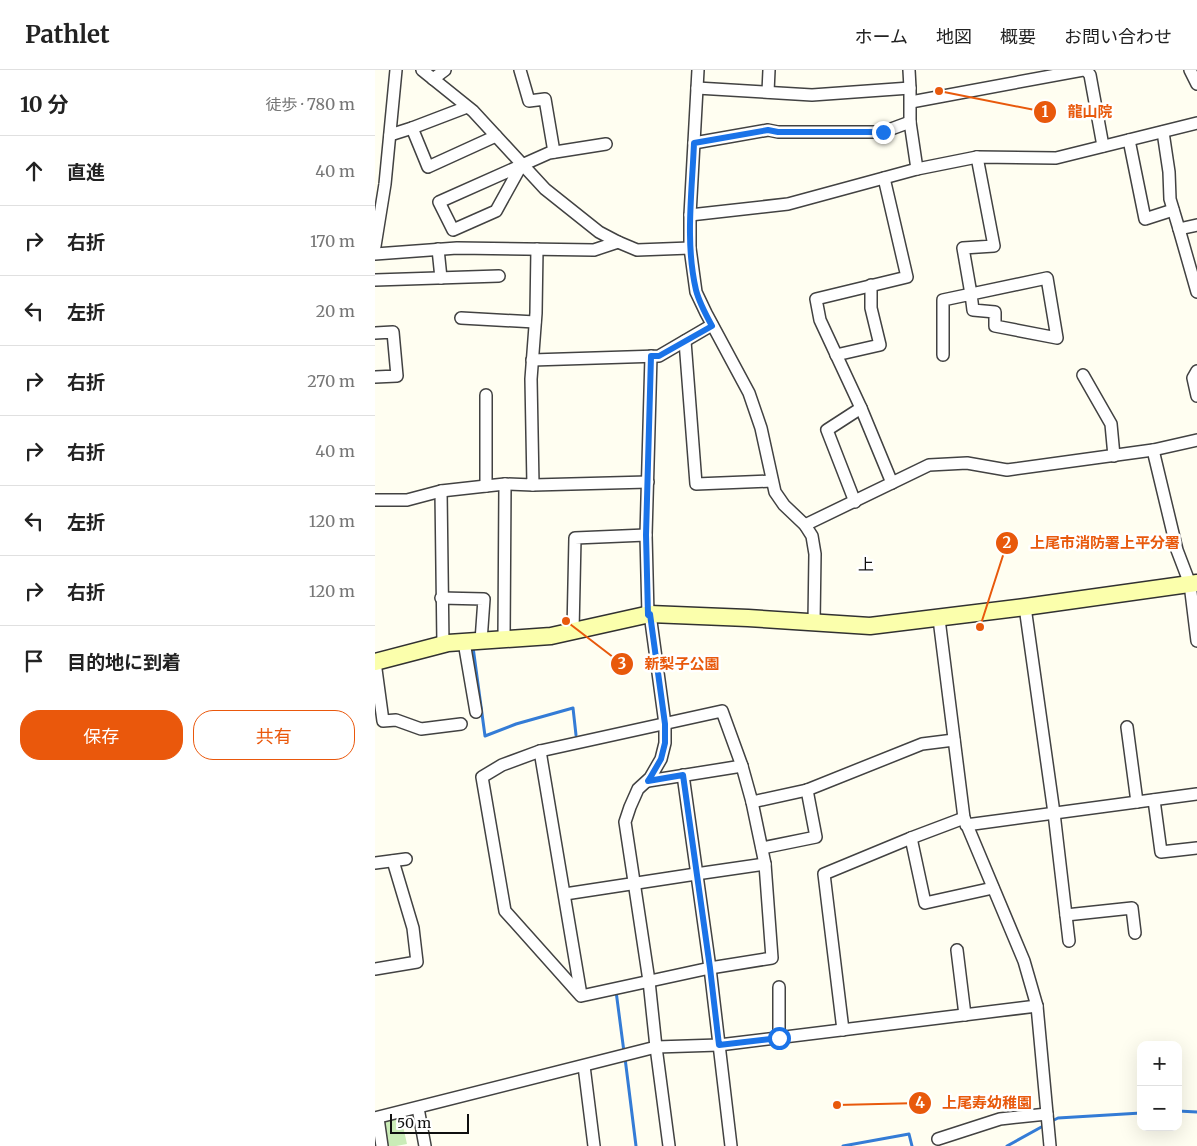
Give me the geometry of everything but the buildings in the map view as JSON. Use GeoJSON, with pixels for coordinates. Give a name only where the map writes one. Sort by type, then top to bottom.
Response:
{"type":"FeatureCollection","features":[{"type":"Feature","properties":{"kind":"street"},"geometry":{"type":"LineString","coordinates":[[375,246],[385,184],[396,70]]}},
{"type":"Feature","properties":{"kind":"street"},"geometry":{"type":"LineString","coordinates":[[423,70],[473,111],[545,189],[599,232],[637,250],[690,248]]}},
{"type":"Feature","properties":{"kind":"street"},"geometry":{"type":"LineString","coordinates":[[433,79],[445,70]]}},
{"type":"Feature","properties":{"kind":"street"},"geometry":{"type":"LineString","coordinates":[[520,70],[529,101],[545,99],[554,152]]}},
{"type":"Feature","properties":{"kind":"street"},"geometry":{"type":"LineString","coordinates":[[699,70],[690,215],[690,248],[696,292],[712,326],[749,393],[761,428],[775,492],[784,505],[805,525],[812,536],[815,554],[814,622]]}},
{"type":"Feature","properties":{"kind":"street"},"geometry":{"type":"LineString","coordinates":[[768,92],[769,70]]}},
{"type":"Feature","properties":{"kind":"street"},"geometry":{"type":"LineString","coordinates":[[909,70],[910,122],[917,169]]}},
{"type":"Feature","properties":{"kind":"street"},"geometry":{"type":"LineString","coordinates":[[911,102],[1030,75],[1085,70],[1090,75],[1103,146]]}},
{"type":"Feature","properties":{"kind":"street"},"geometry":{"type":"LineString","coordinates":[[1190,70],[1197,84]]}},
{"type":"Feature","properties":{"kind":"street"},"geometry":{"type":"LineString","coordinates":[[697,88],[812,95],[910,88]]}},
{"type":"Feature","properties":{"kind":"street"},"geometry":{"type":"LineString","coordinates":[[390,134],[412,128],[467,107]]}},
{"type":"Feature","properties":{"kind":"street"},"geometry":{"type":"LineString","coordinates":[[694,143],[768,130],[778,132],[883,132],[910,122]]}},
{"type":"Feature","properties":{"kind":"street"},"geometry":{"type":"LineString","coordinates":[[690,215],[788,204],[917,169],[977,157],[1057,158],[1197,123]]}},
{"type":"Feature","properties":{"kind":"street"},"geometry":{"type":"LineString","coordinates":[[412,128],[428,167],[496,136]]}},
{"type":"Feature","properties":{"kind":"street"},"geometry":{"type":"LineString","coordinates":[[1163,132],[1169,172],[1170,199],[1197,292]]}},
{"type":"Feature","properties":{"kind":"street"},"geometry":{"type":"LineString","coordinates":[[1129,140],[1145,220],[1173,210]]}},
{"type":"Feature","properties":{"kind":"street"},"geometry":{"type":"LineString","coordinates":[[522,164],[495,211],[453,230],[439,202],[522,164],[549,153],[606,144]]}},
{"type":"Feature","properties":{"kind":"street"},"geometry":{"type":"LineString","coordinates":[[943,355],[943,300],[971,294],[1047,278],[1057,338],[995,326],[995,312],[973,310],[971,294],[963,248],[994,246],[977,157]]}},
{"type":"Feature","properties":{"kind":"street"},"geometry":{"type":"LineString","coordinates":[[375,162],[388,158]]}},
{"type":"Feature","properties":{"kind":"street"},"geometry":{"type":"LineString","coordinates":[[884,178],[907,277],[816,299],[820,320],[861,408],[892,484]]}},
{"type":"Feature","properties":{"kind":"street"},"geometry":{"type":"LineString","coordinates":[[1179,229],[1197,224]]}},
{"type":"Feature","properties":{"kind":"street"},"geometry":{"type":"LineString","coordinates":[[375,254],[457,248],[594,250],[618,242]]}},
{"type":"Feature","properties":{"kind":"street"},"geometry":{"type":"LineString","coordinates":[[438,249],[441,278]]}},
{"type":"Feature","properties":{"kind":"street"},"geometry":{"type":"LineString","coordinates":[[533,485],[531,380],[537,249]]}},
{"type":"Feature","properties":{"kind":"street"},"geometry":{"type":"LineString","coordinates":[[375,280],[499,276]]}},
{"type":"Feature","properties":{"kind":"street"},"geometry":{"type":"LineString","coordinates":[[837,355],[880,345],[871,308],[871,285]]}},
{"type":"Feature","properties":{"kind":"street"},"geometry":{"type":"LineString","coordinates":[[461,318],[535,322]]}},
{"type":"Feature","properties":{"kind":"street"},"geometry":{"type":"LineString","coordinates":[[532,360],[659,356],[712,326]]}},
{"type":"Feature","properties":{"kind":"street"},"geometry":{"type":"LineString","coordinates":[[375,333],[393,332],[397,376],[375,377]]}},
{"type":"Feature","properties":{"kind":"street"},"geometry":{"type":"LineString","coordinates":[[685,341],[696,484],[772,482]]}},
{"type":"Feature","properties":{"kind":"street"},"geometry":{"type":"LineString","coordinates":[[651,356],[646,535],[649,615],[665,724],[665,743],[661,759],[648,781],[638,789],[625,822],[649,981],[669,1146]]}},
{"type":"Feature","properties":{"kind":"street"},"geometry":{"type":"LineString","coordinates":[[1197,371],[1193,378],[1197,396]]}},
{"type":"Feature","properties":{"kind":"street"},"geometry":{"type":"LineString","coordinates":[[1083,376],[1111,424],[1114,456]]}},
{"type":"Feature","properties":{"kind":"street"},"geometry":{"type":"LineString","coordinates":[[486,395],[486,486]]}},
{"type":"Feature","properties":{"kind":"street"},"geometry":{"type":"LineString","coordinates":[[855,502],[827,430],[861,408]]}},
{"type":"Feature","properties":{"kind":"street"},"geometry":{"type":"LineString","coordinates":[[805,525],[929,465],[967,463],[1007,470],[1153,450],[1197,440]]}},
{"type":"Feature","properties":{"kind":"street"},"geometry":{"type":"LineString","coordinates":[[1153,450],[1177,550],[1193,584],[1197,641]]}},
{"type":"Feature","properties":{"kind":"street"},"geometry":{"type":"LineString","coordinates":[[375,500],[407,500],[441,491],[505,484],[648,482]]}},
{"type":"Feature","properties":{"kind":"street"},"geometry":{"type":"LineString","coordinates":[[504,640],[505,484]]}},
{"type":"Feature","properties":{"kind":"street"},"geometry":{"type":"LineString","coordinates":[[441,491],[443,645]]}},
{"type":"Feature","properties":{"kind":"street"},"geometry":{"type":"LineString","coordinates":[[573,631],[575,538],[646,535]]}},
{"type":"Feature","properties":{"kind":"street"},"geometry":{"type":"LineString","coordinates":[[461,724],[421,729],[396,720],[383,721],[375,662],[443,645],[551,636],[649,615],[748,618],[870,626],[1025,608],[1193,584]]}},
{"type":"Feature","properties":{"kind":"street"},"geometry":{"type":"LineString","coordinates":[[441,598],[483,599],[481,641]]}},
{"type":"Feature","properties":{"kind":"street"},"geometry":{"type":"LineString","coordinates":[[1025,608],[1054,813],[1069,941]]}},
{"type":"Feature","properties":{"kind":"street"},"geometry":{"type":"LineString","coordinates":[[939,619],[965,821],[1024,961],[1037,1006],[1050,1146]]}},
{"type":"Feature","properties":{"kind":"street"},"geometry":{"type":"LineString","coordinates":[[464,642],[476,712]]}},
{"type":"Feature","properties":{"kind":"street"},"geometry":{"type":"LineString","coordinates":[[722,711],[742,766],[762,848],[765,864],[772,958],[710,968],[581,996],[505,911],[482,777],[502,765],[540,750],[722,711]]}},
{"type":"Feature","properties":{"kind":"street"},"geometry":{"type":"LineString","coordinates":[[1127,727],[1137,802]]}},
{"type":"Feature","properties":{"kind":"street"},"geometry":{"type":"LineString","coordinates":[[752,802],[807,790],[922,744],[954,740]]}},
{"type":"Feature","properties":{"kind":"street"},"geometry":{"type":"LineString","coordinates":[[540,750],[581,996]]}},
{"type":"Feature","properties":{"kind":"street"},"geometry":{"type":"LineString","coordinates":[[648,781],[742,766]]}},
{"type":"Feature","properties":{"kind":"street"},"geometry":{"type":"LineString","coordinates":[[683,775],[710,968],[731,1146]]}},
{"type":"Feature","properties":{"kind":"street"},"geometry":{"type":"LineString","coordinates":[[762,848],[815,837],[807,790]]}},
{"type":"Feature","properties":{"kind":"street"},"geometry":{"type":"LineString","coordinates":[[843,1030],[824,874],[911,838],[965,821],[1054,813],[1197,794]]}},
{"type":"Feature","properties":{"kind":"street"},"geometry":{"type":"LineString","coordinates":[[1154,800],[1161,852],[1197,848]]}},
{"type":"Feature","properties":{"kind":"street"},"geometry":{"type":"LineString","coordinates":[[911,838],[925,903],[993,888]]}},
{"type":"Feature","properties":{"kind":"street"},"geometry":{"type":"LineString","coordinates":[[375,863],[406,859]]}},
{"type":"Feature","properties":{"kind":"street"},"geometry":{"type":"LineString","coordinates":[[375,969],[417,962],[413,928],[393,861]]}},
{"type":"Feature","properties":{"kind":"street"},"geometry":{"type":"LineString","coordinates":[[565,894],[765,864]]}},
{"type":"Feature","properties":{"kind":"street"},"geometry":{"type":"LineString","coordinates":[[1066,915],[1133,908],[1135,933]]}},
{"type":"Feature","properties":{"kind":"street"},"geometry":{"type":"LineString","coordinates":[[957,950],[965,1015]]}},
{"type":"Feature","properties":{"kind":"street"},"geometry":{"type":"LineString","coordinates":[[779,987],[779,1038]]}},
{"type":"Feature","properties":{"kind":"street"},"geometry":{"type":"LineString","coordinates":[[382,1146],[376,1118],[656,1047],[719,1045],[1037,1006]]}},
{"type":"Feature","properties":{"kind":"street"},"geometry":{"type":"LineString","coordinates":[[584,1066],[594,1146]]}},
{"type":"Feature","properties":{"kind":"street"},"geometry":{"type":"LineString","coordinates":[[418,1108],[425,1146]]}},
{"type":"Feature","properties":{"kind":"street"},"geometry":{"type":"LineString","coordinates":[[938,1139],[1000,1119],[1047,1114]]}},
{"type":"Feature","properties":{"kind":"green space"},"geometry":{"type":"Polygon","coordinates":[[[401,1117],[407,1144],[387,1146],[383,1121],[401,1117]]]}},
{"type":"Feature","properties":{"kind":"waterway"},"geometry":{"type":"LineString","coordinates":[[473,647],[485,736],[516,724],[573,708],[576,735]]}},
{"type":"Feature","properties":{"kind":"waterway"},"geometry":{"type":"LineString","coordinates":[[616,991],[624,1052]]}},
{"type":"Feature","properties":{"kind":"waterway"},"geometry":{"type":"LineString","coordinates":[[625,1058],[636,1146]]}},
{"type":"Feature","properties":{"kind":"waterway"},"geometry":{"type":"LineString","coordinates":[[1182,1111],[1197,1112]]}},
{"type":"Feature","properties":{"kind":"waterway"},"geometry":{"type":"LineString","coordinates":[[1050,1122],[1058,1118],[1137,1113]]}},
{"type":"Feature","properties":{"kind":"waterway"},"geometry":{"type":"LineString","coordinates":[[1007,1146],[1045,1125]]}},
{"type":"Feature","properties":{"kind":"waterway"},"geometry":{"type":"LineString","coordinates":[[843,1146],[909,1134],[912,1146]]}},
{"type":"Feature","properties":{"kind":"place","name":"龍山院"},"geometry":{"type":"Point","coordinates":[939,91]}},
{"type":"Feature","properties":{"kind":"place","name":"新梨子公園"},"geometry":{"type":"Point","coordinates":[566,621]}},
{"type":"Feature","properties":{"kind":"place","name":"上尾市消防署上平分署"},"geometry":{"type":"Point","coordinates":[980,627]}},
{"type":"Feature","properties":{"kind":"place","name":"上尾寿幼稚園"},"geometry":{"type":"Point","coordinates":[837,1105]}},
{"type":"Feature","properties":{"kind":"district","name":"上"},"geometry":{"type":"Point","coordinates":[866,564]}},
{"type":"Feature","properties":{"kind":"route"},"geometry":{"type":"LineString","coordinates":[[779,1038],[719,1045],[683,775],[648,781],[661,759],[665,743],[665,724],[650,614],[648,615],[646,535],[651,356],[659,356],[712,326],[696,292],[690,248],[694,143],[768,130],[778,132],[883,132]]}}]}
